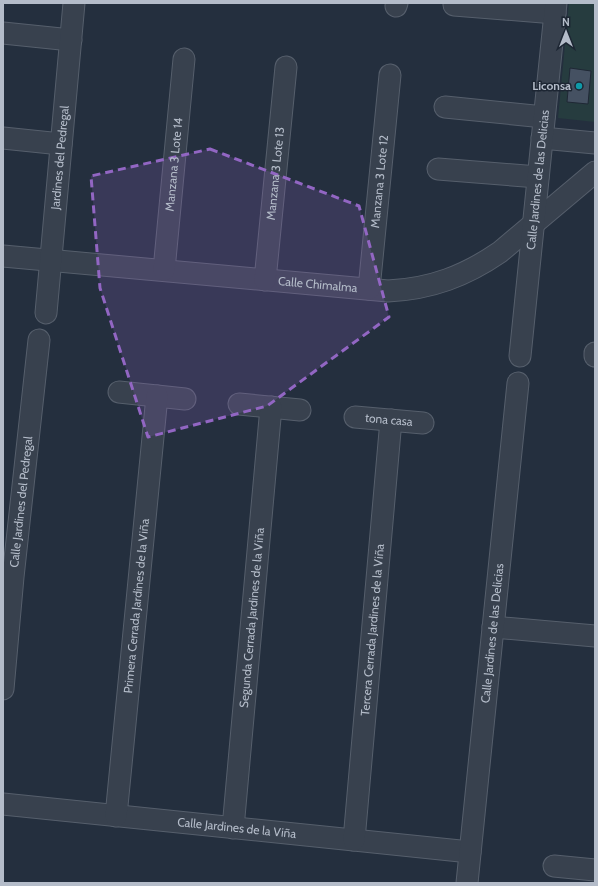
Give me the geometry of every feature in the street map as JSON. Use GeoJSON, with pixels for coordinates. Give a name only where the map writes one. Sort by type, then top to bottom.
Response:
{"type":"FeatureCollection","features":[{"type":"Feature","properties":{"kind":"street","name":"Jardines del Pedregal"},"geometry":{"type":"LineString","coordinates":[[46,313],[74,3]]}},
{"type":"Feature","properties":{"kind":"street"},"geometry":{"type":"LineString","coordinates":[[454,5],[555,8]]}},
{"type":"Feature","properties":{"kind":"street","name":"Calle Jardines de las Delicias"},"geometry":{"type":"LineString","coordinates":[[520,356],[555,8]]}},
{"type":"Feature","properties":{"kind":"street"},"geometry":{"type":"LineString","coordinates":[[3,33],[71,40]]}},
{"type":"Feature","properties":{"kind":"street","name":"Manzana 3 Lote 14"},"geometry":{"type":"LineString","coordinates":[[164,270],[184,59]]}},
{"type":"Feature","properties":{"kind":"street","name":"Manzana 3 Lote 13"},"geometry":{"type":"LineString","coordinates":[[265,280],[286,67]]}},
{"type":"Feature","properties":{"kind":"street","name":"Manzana 3 Lote 12"},"geometry":{"type":"LineString","coordinates":[[369,289],[390,75]]}},
{"type":"Feature","properties":{"kind":"street"},"geometry":{"type":"LineString","coordinates":[[445,107],[544,117]]}},
{"type":"Feature","properties":{"kind":"street"},"geometry":{"type":"LineString","coordinates":[[3,138],[61,144]]}},
{"type":"Feature","properties":{"kind":"street"},"geometry":{"type":"LineString","coordinates":[[542,138],[595,143]]}},
{"type":"Feature","properties":{"kind":"street"},"geometry":{"type":"LineString","coordinates":[[438,169],[538,177]]}},
{"type":"Feature","properties":{"kind":"street","name":"Calle Chimalma"},"geometry":{"type":"LineString","coordinates":[[3,256],[369,289],[406,290],[447,280],[485,262],[500,252],[595,172]]}},
{"type":"Feature","properties":{"kind":"street","name":"Calle Jardines del Pedregal"},"geometry":{"type":"LineString","coordinates":[[3,689],[8,576],[39,340]]}},
{"type":"Feature","properties":{"kind":"street","name":"Calle Jardines de las Delicias"},"geometry":{"type":"LineString","coordinates":[[467,883],[518,383]]}},
{"type":"Feature","properties":{"kind":"street"},"geometry":{"type":"LineString","coordinates":[[119,392],[185,399]]}},
{"type":"Feature","properties":{"kind":"street","name":"Primera Cerrada Jardines de la Viña"},"geometry":{"type":"LineString","coordinates":[[116,816],[157,396]]}},
{"type":"Feature","properties":{"kind":"street"},"geometry":{"type":"LineString","coordinates":[[239,404],[300,410]]}},
{"type":"Feature","properties":{"kind":"street","name":"Segunda Cerrada Jardines de la Viña"},"geometry":{"type":"LineString","coordinates":[[233,828],[271,407]]}},
{"type":"Feature","properties":{"kind":"street","name":"tona casa"},"geometry":{"type":"LineString","coordinates":[[355,417],[423,423]]}},
{"type":"Feature","properties":{"kind":"street","name":"Tercera Cerrada Jardines de la Viña"},"geometry":{"type":"LineString","coordinates":[[354,840],[391,420]]}},
{"type":"Feature","properties":{"kind":"street"},"geometry":{"type":"LineString","coordinates":[[493,627],[595,636]]}},
{"type":"Feature","properties":{"kind":"street","name":"Calle Jardines de la Viña"},"geometry":{"type":"LineString","coordinates":[[3,804],[470,852]]}},
{"type":"Feature","properties":{"kind":"street"},"geometry":{"type":"LineString","coordinates":[[554,866],[595,870]]}},
{"type":"Feature","properties":{"kind":"highlighted area"},"geometry":{"type":"Polygon","coordinates":[[[210,149],[359,206],[389,317],[267,406],[148,437],[100,288],[91,176],[210,149]]]}},
{"type":"Feature","properties":{"kind":"green space"},"geometry":{"type":"Polygon","coordinates":[[[569,3],[595,3],[595,122],[558,118],[569,3]]]}},
{"type":"Feature","properties":{"kind":"building","name":"Liconsa"},"geometry":{"type":"Polygon","coordinates":[[[570,68],[591,71],[588,104],[567,102],[570,68]]]}},
{"type":"Feature","properties":{"kind":"place","name":"Liconsa"},"geometry":{"type":"Point","coordinates":[579,86]}}]}
